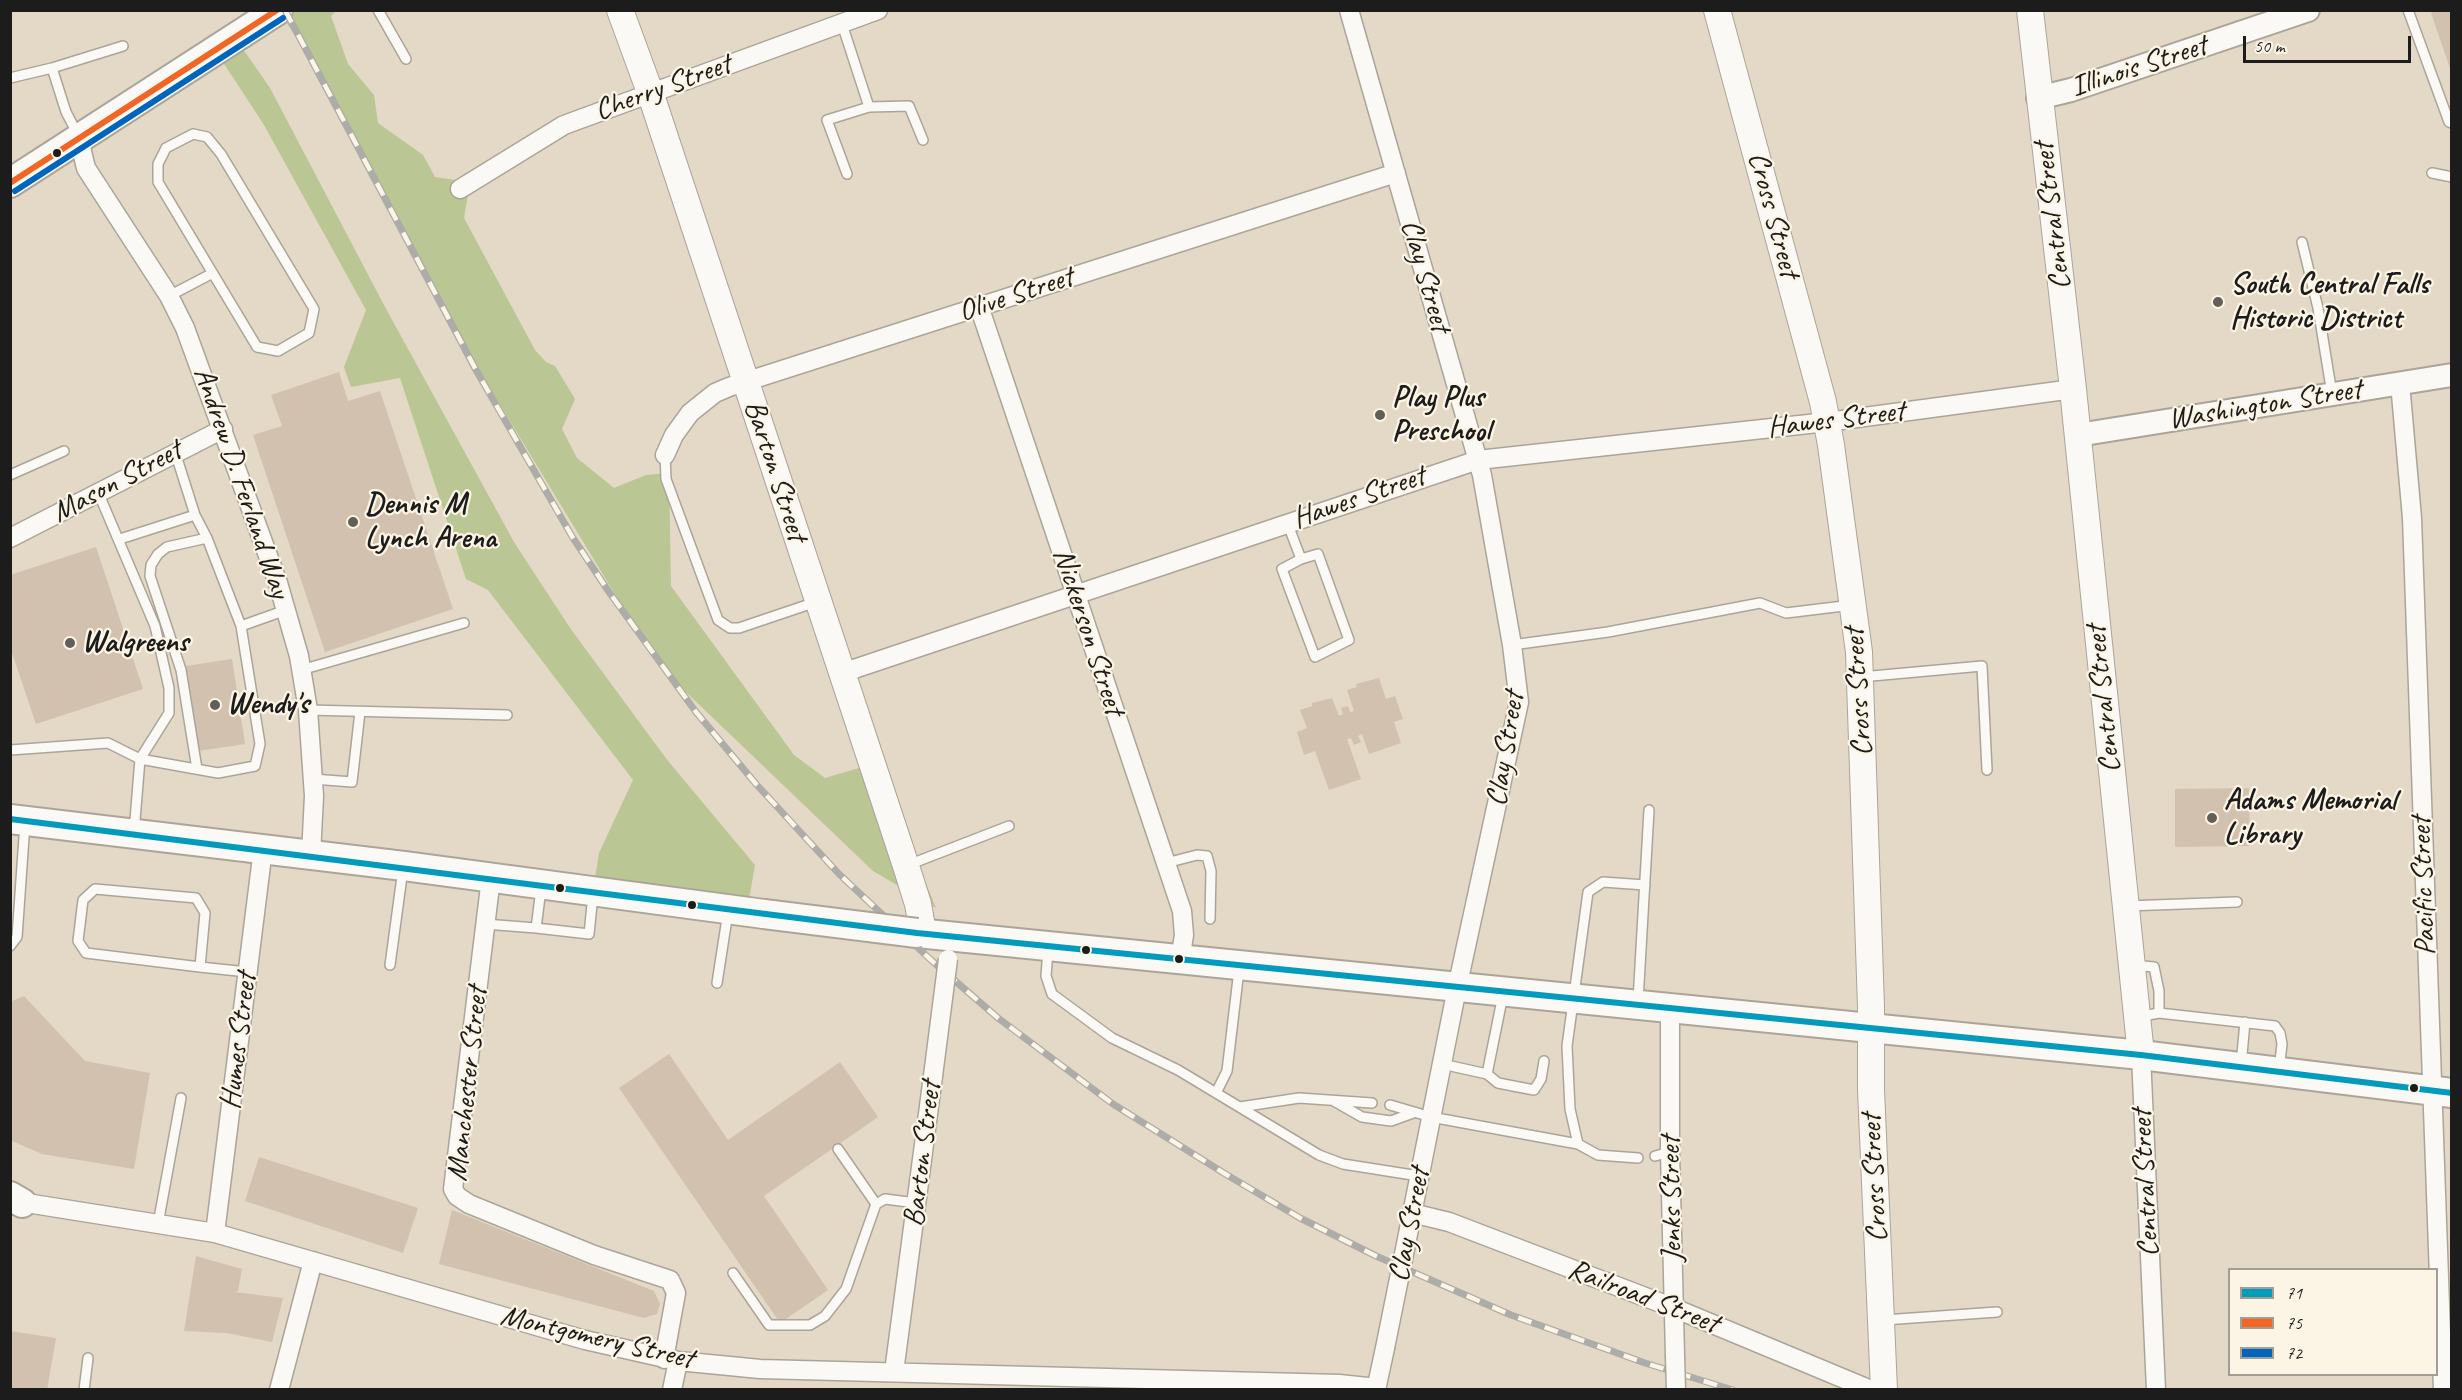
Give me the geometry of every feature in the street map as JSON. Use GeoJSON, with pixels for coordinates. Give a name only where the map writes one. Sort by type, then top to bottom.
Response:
{"type":"FeatureCollection","features":[{"type":"Feature","properties":{"kind":"main road"},"geometry":{"type":"LineString","coordinates":[[10,183],[278,10]]}},
{"type":"Feature","properties":{"kind":"main road","name":"Barton Street"},"geometry":{"type":"LineString","coordinates":[[620,10],[650,92],[918,904],[935,940]]}},
{"type":"Feature","properties":{"kind":"main road","name":"Cross Street"},"geometry":{"type":"LineString","coordinates":[[1717,10],[1827,422],[1862,677],[1871,1090],[1884,1389]]}},
{"type":"Feature","properties":{"kind":"main road","name":"Central Street"},"geometry":{"type":"LineString","coordinates":[[2030,10],[2038,98],[2078,435],[2130,965],[2147,1015],[2140,1055]]}},
{"type":"Feature","properties":{"kind":"main road"},"geometry":{"type":"LineString","coordinates":[[18,820],[404,866],[764,914],[935,940],[1049,946],[1871,1030],[2140,1055],[2441,1092]]}},
{"type":"Feature","properties":{"kind":"street","name":"Cherry Street"},"geometry":{"type":"LineString","coordinates":[[460,189],[564,125],[878,10]]}},
{"type":"Feature","properties":{"kind":"street","name":"Clay Street"},"geometry":{"type":"LineString","coordinates":[[1349,10],[1478,460],[1512,645],[1519,702],[1442,1064],[1423,1115],[1419,1176],[1377,1389]]}},
{"type":"Feature","properties":{"kind":"street","name":"Illinois Street"},"geometry":{"type":"LineString","coordinates":[[2038,98],[2071,90],[2308,10]]}},
{"type":"Feature","properties":{"kind":"street","name":"Andrew D. Ferland Way"},"geometry":{"type":"LineString","coordinates":[[80,139],[86,168],[169,296],[192,345],[286,609],[308,710],[314,816],[311,855]]}},
{"type":"Feature","properties":{"kind":"street","name":"Olive Street"},"geometry":{"type":"LineString","coordinates":[[665,455],[674,435],[690,413],[714,393],[745,381],[1396,173]]}},
{"type":"Feature","properties":{"kind":"street","name":"Nickerson Street"},"geometry":{"type":"LineString","coordinates":[[979,306],[1166,863],[1184,924],[1180,960]]}},
{"type":"Feature","properties":{"kind":"street","name":"Washington Street"},"geometry":{"type":"LineString","coordinates":[[2078,435],[2451,375]]}},
{"type":"Feature","properties":{"kind":"street","name":"Pacific Street"},"geometry":{"type":"LineString","coordinates":[[2400,383],[2412,518],[2441,1092],[2443,1389]]}},
{"type":"Feature","properties":{"kind":"street","name":"Hawes Street"},"geometry":{"type":"LineString","coordinates":[[842,673],[1287,522],[1478,460],[1827,422],[2073,389]]}},
{"type":"Feature","properties":{"kind":"street","name":"Mason Street"},"geometry":{"type":"LineString","coordinates":[[10,538],[223,429]]}},
{"type":"Feature","properties":{"kind":"street","name":"Humes Street"},"geometry":{"type":"LineString","coordinates":[[215,1233],[263,849]]}},
{"type":"Feature","properties":{"kind":"street","name":"Manchester Street"},"geometry":{"type":"LineString","coordinates":[[491,878],[453,1189],[457,1196],[469,1204],[594,1255],[670,1280],[676,1293],[671,1360]]}},
{"type":"Feature","properties":{"kind":"street","name":"Barton Street"},"geometry":{"type":"LineString","coordinates":[[894,1372],[933,1076],[935,940]]}},
{"type":"Feature","properties":{"kind":"street","name":"Jenks Street"},"geometry":{"type":"LineString","coordinates":[[1670,1009],[1662,1154],[1674,1308],[1676,1389]]}},
{"type":"Feature","properties":{"kind":"street","name":"Central Street"},"geometry":{"type":"LineString","coordinates":[[2140,1055],[2156,1389]]}},
{"type":"Feature","properties":{"kind":"street","name":"Montgomery Street"},"geometry":{"type":"LineString","coordinates":[[14,1200],[215,1233],[585,1340],[671,1360],[874,1381],[894,1372],[1140,1384],[1339,1384],[1377,1389]]}},
{"type":"Feature","properties":{"kind":"street","name":"Railroad Street"},"geometry":{"type":"LineString","coordinates":[[1412,1213],[1449,1222],[1674,1308],[1871,1389]]}},
{"type":"Feature","properties":{"kind":"street"},"geometry":{"type":"LineString","coordinates":[[279,1389],[313,1261]]}},
{"type":"Feature","properties":{"kind":"street"},"geometry":{"type":"LineString","coordinates":[[671,1360],[672,1389]]}},
{"type":"Feature","properties":{"kind":"lane"},"geometry":{"type":"LineString","coordinates":[[378,10],[406,59]]}},
{"type":"Feature","properties":{"kind":"lane"},"geometry":{"type":"LineString","coordinates":[[2408,10],[2451,123]]}},
{"type":"Feature","properties":{"kind":"lane"},"geometry":{"type":"LineString","coordinates":[[842,24],[869,107]]}},
{"type":"Feature","properties":{"kind":"lane"},"geometry":{"type":"LineString","coordinates":[[10,78],[52,69],[123,46]]}},
{"type":"Feature","properties":{"kind":"lane"},"geometry":{"type":"LineString","coordinates":[[52,69],[66,112],[80,139]]}},
{"type":"Feature","properties":{"kind":"lane"},"geometry":{"type":"LineString","coordinates":[[846,174],[827,120],[869,107],[909,106],[923,140]]}},
{"type":"Feature","properties":{"kind":"lane"},"geometry":{"type":"LineString","coordinates":[[194,134],[207,137],[221,154],[314,309],[309,333],[278,351],[257,347],[211,274],[158,182],[158,164],[166,148],[194,134]]}},
{"type":"Feature","properties":{"kind":"lane"},"geometry":{"type":"LineString","coordinates":[[2432,173],[2451,177]]}},
{"type":"Feature","properties":{"kind":"lane"},"geometry":{"type":"LineString","coordinates":[[2302,242],[2318,308],[2332,394]]}},
{"type":"Feature","properties":{"kind":"lane"},"geometry":{"type":"LineString","coordinates":[[169,296],[211,274]]}},
{"type":"Feature","properties":{"kind":"lane"},"geometry":{"type":"LineString","coordinates":[[10,476],[64,451]]}},
{"type":"Feature","properties":{"kind":"lane"},"geometry":{"type":"LineString","coordinates":[[10,750],[108,743],[140,759],[218,773],[255,766],[260,744],[241,626],[207,537],[195,515],[175,452]]}},
{"type":"Feature","properties":{"kind":"lane"},"geometry":{"type":"LineString","coordinates":[[665,455],[666,479],[715,614],[724,625],[739,628],[819,602]]}},
{"type":"Feature","properties":{"kind":"lane"},"geometry":{"type":"LineString","coordinates":[[99,492],[155,626],[169,688],[169,713],[140,759],[134,834]]}},
{"type":"Feature","properties":{"kind":"lane"},"geometry":{"type":"LineString","coordinates":[[120,539],[195,515]]}},
{"type":"Feature","properties":{"kind":"lane"},"geometry":{"type":"LineString","coordinates":[[1287,522],[1301,559]]}},
{"type":"Feature","properties":{"kind":"lane"},"geometry":{"type":"LineString","coordinates":[[197,769],[181,670],[150,576],[151,565],[167,546],[207,537]]}},
{"type":"Feature","properties":{"kind":"lane"},"geometry":{"type":"LineString","coordinates":[[1318,554],[1349,640],[1315,657],[1282,569],[1301,559],[1318,554]]}},
{"type":"Feature","properties":{"kind":"lane"},"geometry":{"type":"LineString","coordinates":[[1512,645],[1608,633],[1760,603],[1786,613],[1853,605]]}},
{"type":"Feature","properties":{"kind":"lane"},"geometry":{"type":"LineString","coordinates":[[241,626],[286,609]]}},
{"type":"Feature","properties":{"kind":"lane"},"geometry":{"type":"LineString","coordinates":[[301,670],[464,623]]}},
{"type":"Feature","properties":{"kind":"lane"},"geometry":{"type":"LineString","coordinates":[[1862,677],[1982,666],[1986,771]]}},
{"type":"Feature","properties":{"kind":"lane"},"geometry":{"type":"LineString","coordinates":[[308,710],[507,715]]}},
{"type":"Feature","properties":{"kind":"lane"},"geometry":{"type":"LineString","coordinates":[[313,779],[352,782],[360,712]]}},
{"type":"Feature","properties":{"kind":"lane"},"geometry":{"type":"LineString","coordinates":[[1638,1006],[1649,810]]}},
{"type":"Feature","properties":{"kind":"lane"},"geometry":{"type":"LineString","coordinates":[[10,946],[17,937],[18,820]]}},
{"type":"Feature","properties":{"kind":"lane"},"geometry":{"type":"LineString","coordinates":[[906,866],[1009,826]]}},
{"type":"Feature","properties":{"kind":"lane"},"geometry":{"type":"LineString","coordinates":[[1166,863],[1197,855],[1207,856],[1211,871],[1210,919]]}},
{"type":"Feature","properties":{"kind":"lane"},"geometry":{"type":"LineString","coordinates":[[390,965],[404,866]]}},
{"type":"Feature","properties":{"kind":"lane"},"geometry":{"type":"LineString","coordinates":[[1578,1144],[1570,1109],[1567,1046],[1588,892],[1603,882],[1645,885]]}},
{"type":"Feature","properties":{"kind":"lane"},"geometry":{"type":"LineString","coordinates":[[536,928],[541,884]]}},
{"type":"Feature","properties":{"kind":"lane"},"geometry":{"type":"LineString","coordinates":[[200,967],[205,913],[196,898],[95,889],[83,900],[78,941],[86,953],[200,967],[248,972]]}},
{"type":"Feature","properties":{"kind":"lane"},"geometry":{"type":"LineString","coordinates":[[485,924],[589,934],[593,891]]}},
{"type":"Feature","properties":{"kind":"lane"},"geometry":{"type":"LineString","coordinates":[[2124,906],[2237,902]]}},
{"type":"Feature","properties":{"kind":"lane"},"geometry":{"type":"LineString","coordinates":[[717,983],[728,909]]}},
{"type":"Feature","properties":{"kind":"lane"},"geometry":{"type":"LineString","coordinates":[[1049,946],[1046,976],[1052,994],[1112,1038],[1178,1070],[1331,1161],[1419,1176]]}},
{"type":"Feature","properties":{"kind":"lane"},"geometry":{"type":"LineString","coordinates":[[1216,1093],[1227,1071],[1239,965]]}},
{"type":"Feature","properties":{"kind":"lane"},"geometry":{"type":"LineString","coordinates":[[1487,1074],[1504,993]]}},
{"type":"Feature","properties":{"kind":"lane"},"geometry":{"type":"LineString","coordinates":[[2147,1015],[2275,1026],[2280,1033],[2282,1044],[2278,1072]]}},
{"type":"Feature","properties":{"kind":"lane"},"geometry":{"type":"LineString","coordinates":[[2240,1068],[2245,1022]]}},
{"type":"Feature","properties":{"kind":"lane"},"geometry":{"type":"LineString","coordinates":[[1442,1064],[1487,1074],[1498,1083],[1534,1090],[1541,1079],[1544,1062]]}},
{"type":"Feature","properties":{"kind":"lane"},"geometry":{"type":"LineString","coordinates":[[158,1224],[181,1098]]}},
{"type":"Feature","properties":{"kind":"lane"},"geometry":{"type":"LineString","coordinates":[[1240,1107],[1299,1098],[1372,1103]]}},
{"type":"Feature","properties":{"kind":"lane"},"geometry":{"type":"LineString","coordinates":[[1332,1100],[1362,1117],[1391,1121],[1423,1115]]}},
{"type":"Feature","properties":{"kind":"lane"},"geometry":{"type":"LineString","coordinates":[[1390,1105],[1423,1115],[1578,1144],[1598,1155],[1638,1158]]}},
{"type":"Feature","properties":{"kind":"lane"},"geometry":{"type":"LineString","coordinates":[[838,1149],[876,1204]]}},
{"type":"Feature","properties":{"kind":"lane"},"geometry":{"type":"LineString","coordinates":[[733,1273],[769,1325],[810,1325],[825,1316],[846,1289],[876,1204],[885,1199],[916,1203]]}},
{"type":"Feature","properties":{"kind":"lane"},"geometry":{"type":"LineString","coordinates":[[1881,1320],[1997,1312]]}},
{"type":"Feature","properties":{"kind":"lane"},"geometry":{"type":"LineString","coordinates":[[84,1389],[88,1358]]}},
{"type":"Feature","properties":{"kind":"green space"},"geometry":{"type":"Polygon","coordinates":[[[279,11],[336,11],[331,16],[348,64],[374,95],[378,123],[423,155],[435,177],[470,182],[464,218],[535,350],[546,362],[555,366],[575,399],[562,429],[577,458],[614,488],[646,475],[669,473],[671,586],[794,755],[825,778],[876,763],[936,908],[873,871],[666,673],[653,657],[445,314],[322,77],[279,11]]]}},
{"type":"Feature","properties":{"kind":"green space"},"geometry":{"type":"Polygon","coordinates":[[[234,36],[270,88],[385,307],[514,542],[570,628],[668,761],[755,865],[747,911],[593,891],[599,853],[633,780],[488,590],[466,579],[400,378],[351,387],[344,367],[366,310],[264,125],[217,53],[234,36]]]}},
{"type":"Feature","properties":{"kind":"building"},"geometry":{"type":"Polygon","coordinates":[[[2439,10],[2452,10],[2452,74],[2431,13],[2439,10]]]}},
{"type":"Feature","properties":{"kind":"building","name":"Dennis M Lynch Arena"},"geometry":{"type":"Polygon","coordinates":[[[339,372],[348,401],[380,391],[453,609],[325,652],[253,435],[282,426],[271,395],[339,372]]]}},
{"type":"Feature","properties":{"kind":"building"},"geometry":{"type":"Polygon","coordinates":[[[96,547],[143,689],[36,724],[10,647],[10,575],[96,547]]]}},
{"type":"Feature","properties":{"kind":"building","name":"Wendy's"},"geometry":{"type":"Polygon","coordinates":[[[232,659],[245,744],[198,751],[186,666],[232,659]]]}},
{"type":"Feature","properties":{"kind":"building"},"geometry":{"type":"Polygon","coordinates":[[[1379,678],[1386,699],[1395,696],[1403,719],[1394,722],[1401,743],[1369,754],[1362,734],[1358,736],[1361,742],[1354,745],[1351,738],[1347,739],[1361,779],[1329,790],[1315,751],[1304,755],[1297,732],[1307,728],[1300,710],[1312,706],[1312,703],[1332,698],[1339,716],[1343,714],[1341,708],[1348,706],[1350,712],[1354,711],[1347,690],[1357,687],[1356,684],[1379,678]]]}},
{"type":"Feature","properties":{"kind":"building","name":"Adams Memorial Library"},"geometry":{"type":"Polygon","coordinates":[[[2249,788],[2250,846],[2175,847],[2175,789],[2249,788]]]}},
{"type":"Feature","properties":{"kind":"building"},"geometry":{"type":"Polygon","coordinates":[[[24,996],[85,1061],[150,1073],[134,1169],[42,1154],[10,1140],[10,1002],[24,996]]]}},
{"type":"Feature","properties":{"kind":"building"},"geometry":{"type":"Polygon","coordinates":[[[669,1054],[728,1140],[840,1062],[878,1117],[764,1196],[828,1290],[780,1323],[619,1088],[669,1054]]]}},
{"type":"Feature","properties":{"kind":"building"},"geometry":{"type":"Polygon","coordinates":[[[259,1157],[418,1208],[403,1253],[245,1201],[259,1157]]]}},
{"type":"Feature","properties":{"kind":"building"},"geometry":{"type":"Polygon","coordinates":[[[452,1210],[654,1291],[660,1304],[657,1314],[644,1318],[439,1264],[452,1210]]]}},
{"type":"Feature","properties":{"kind":"building"},"geometry":{"type":"Polygon","coordinates":[[[196,1256],[242,1269],[238,1291],[235,1292],[283,1298],[272,1342],[227,1333],[184,1331],[196,1256]]]}},
{"type":"Feature","properties":{"kind":"building"},"geometry":{"type":"Polygon","coordinates":[[[10,1331],[56,1338],[47,1390],[10,1390],[10,1331]]]}},
{"type":"Feature","properties":{"kind":"railway"},"geometry":{"type":"LineString","coordinates":[[285,10],[476,370],[573,538],[696,712],[756,784],[839,874],[931,960],[998,1018],[1113,1104],[1300,1218],[1376,1256],[1511,1315],[1645,1363],[1733,1390]]}},
{"type":"Feature","properties":{"kind":"transit line","name":"75"},"geometry":{"type":"LineString","coordinates":[[10,183],[277,10]]}},
{"type":"Feature","properties":{"kind":"transit line","name":"72"},"geometry":{"type":"LineString","coordinates":[[15,191],[283,18]]}},
{"type":"Feature","properties":{"kind":"transit line","name":"71"},"geometry":{"type":"LineString","coordinates":[[10,819],[917,933],[2141,1055],[2452,1093]]}},
{"type":"Feature","properties":{"kind":"place","name":"South Central Falls Historic District"},"geometry":{"type":"Point","coordinates":[2218,302]}},
{"type":"Feature","properties":{"kind":"place","name":"Play Plus Preschool"},"geometry":{"type":"Point","coordinates":[1380,415]}},
{"type":"Feature","properties":{"kind":"place","name":"Dennis M Lynch Arena"},"geometry":{"type":"Point","coordinates":[353,522]}},
{"type":"Feature","properties":{"kind":"place","name":"Walgreens"},"geometry":{"type":"Point","coordinates":[70,643]}},
{"type":"Feature","properties":{"kind":"place","name":"Wendy's"},"geometry":{"type":"Point","coordinates":[215,705]}},
{"type":"Feature","properties":{"kind":"place","name":"Adams Memorial Library"},"geometry":{"type":"Point","coordinates":[2212,818]}}]}
